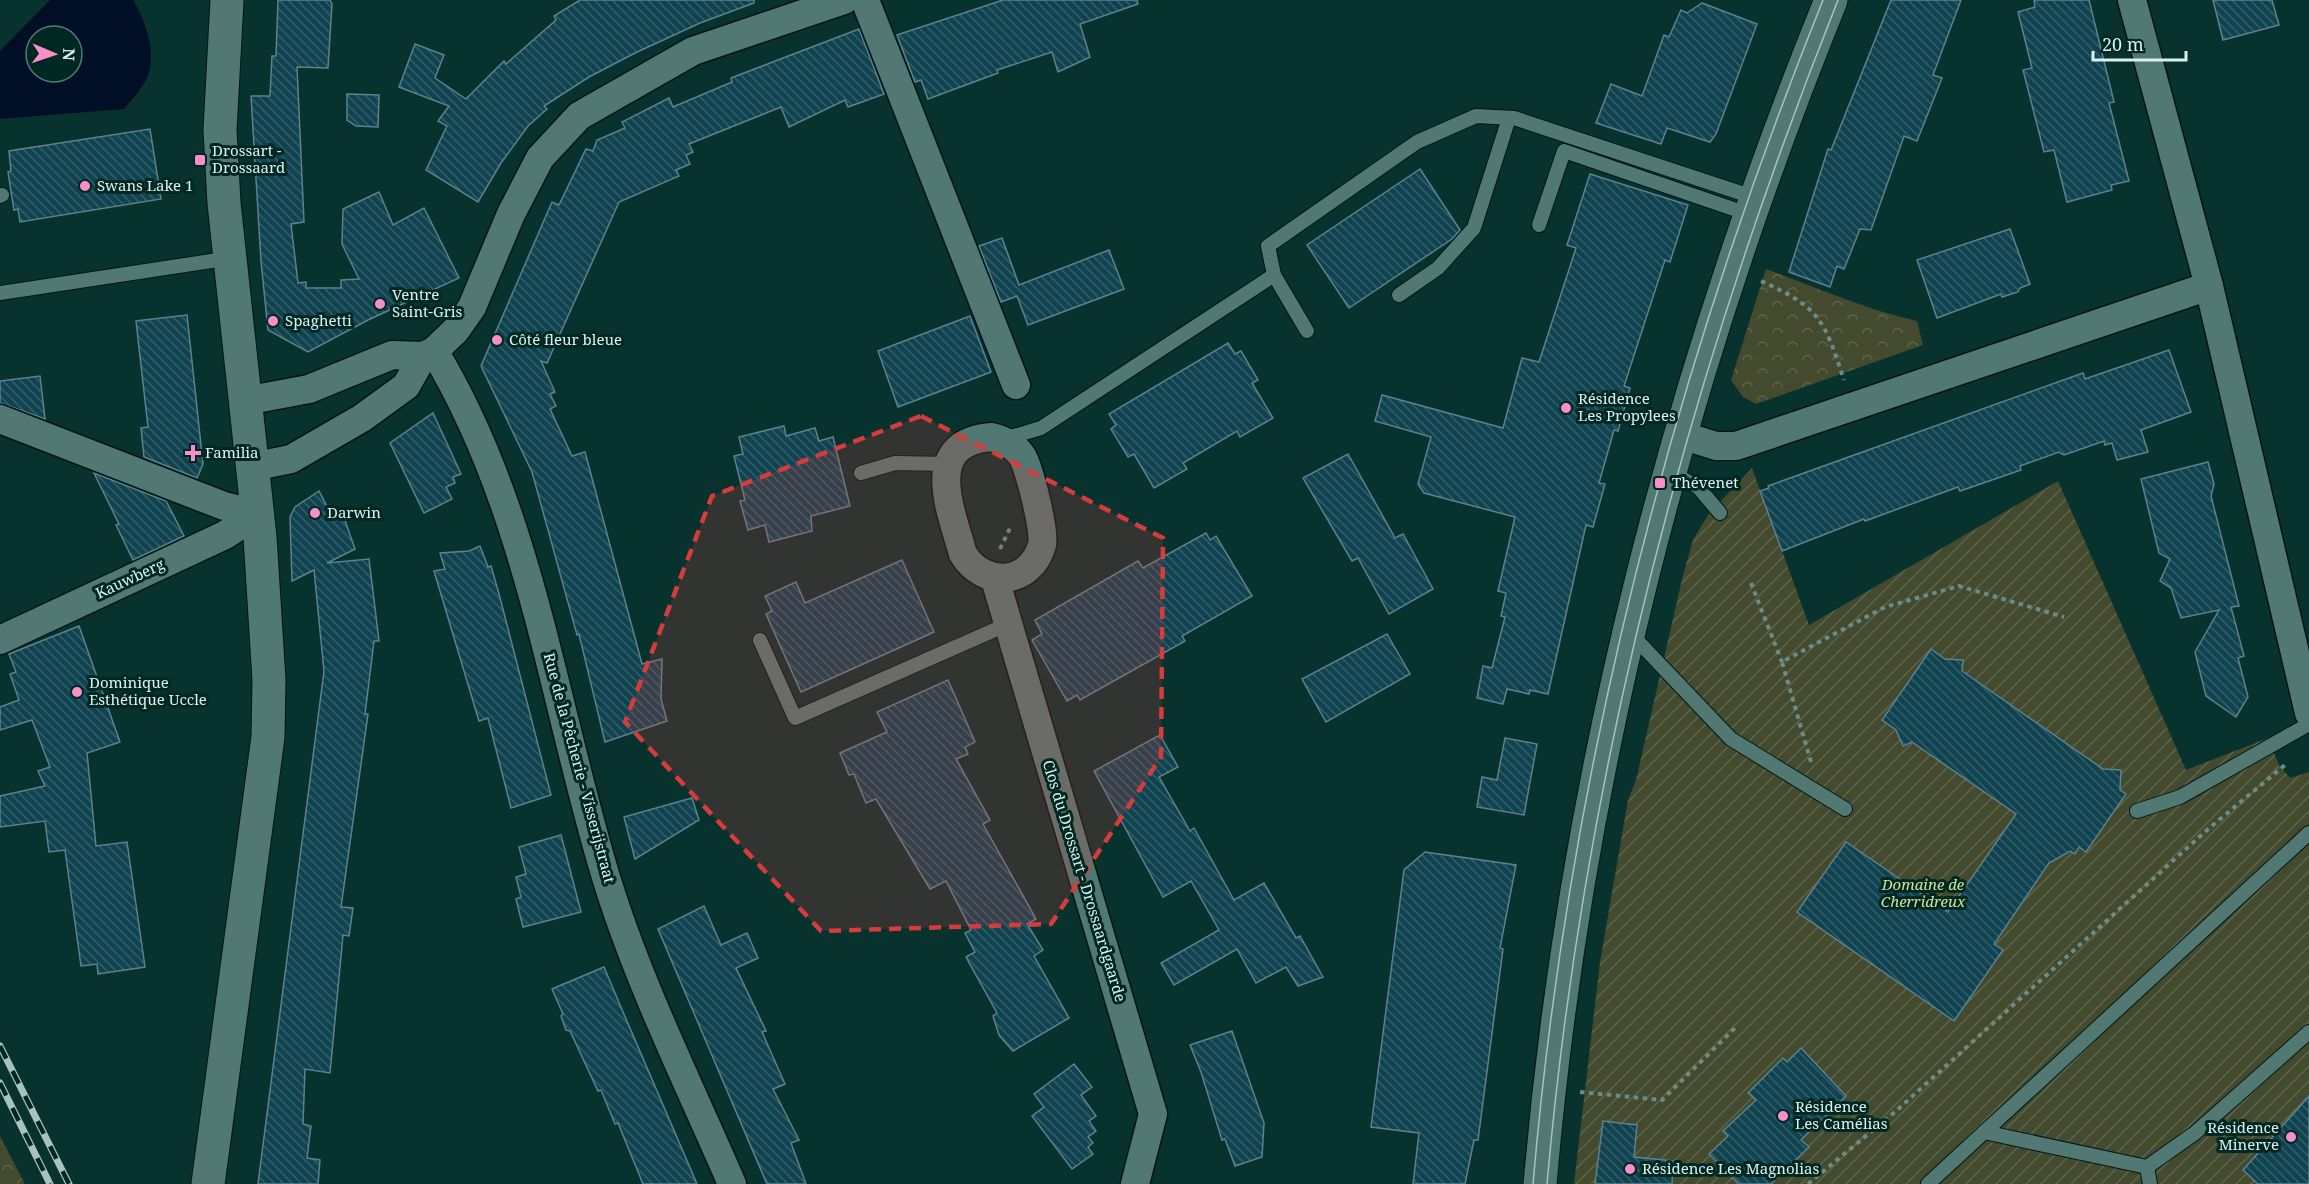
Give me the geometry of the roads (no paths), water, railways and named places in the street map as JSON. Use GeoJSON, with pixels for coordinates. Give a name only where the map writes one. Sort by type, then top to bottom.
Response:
{"type":"FeatureCollection","features":[{"type":"Feature","properties":{"kind":"street"},"geometry":{"type":"LineString","coordinates":[[207,1184],[267,736],[269,680],[257,514],[224,203],[220,130],[227,0]]}},
{"type":"Feature","properties":{"kind":"street"},"geometry":{"type":"LineString","coordinates":[[252,466],[291,459],[362,418],[406,386],[428,353],[456,330],[472,307],[511,214],[540,158],[579,116],[693,51],[844,0]]}},
{"type":"Feature","properties":{"kind":"street"},"geometry":{"type":"LineString","coordinates":[[866,0],[1016,385]]}},
{"type":"Feature","properties":{"kind":"street"},"geometry":{"type":"LineString","coordinates":[[1540,1184],[1572,928],[1595,797],[1629,633],[1670,472],[1731,268],[1831,0]]}},
{"type":"Feature","properties":{"kind":"street"},"geometry":{"type":"LineString","coordinates":[[2132,0],[2209,286],[2309,713]]}},
{"type":"Feature","properties":{"kind":"street"},"geometry":{"type":"LineString","coordinates":[[1681,435],[1716,446],[1736,446],[2209,286]]}},
{"type":"Feature","properties":{"kind":"street"},"geometry":{"type":"LineString","coordinates":[[245,401],[309,389],[392,355],[428,353]]}},
{"type":"Feature","properties":{"kind":"street","name":"Rue de la Pêcherie - Visserijstraat"},"geometry":{"type":"LineString","coordinates":[[428,353],[460,394],[489,459],[507,508],[542,626],[605,874],[638,965],[732,1184]]}},
{"type":"Feature","properties":{"kind":"street"},"geometry":{"type":"LineString","coordinates":[[0,419],[224,506],[257,514]]}},
{"type":"Feature","properties":{"kind":"street"},"geometry":{"type":"LineString","coordinates":[[980,438],[1002,440],[1013,446],[1023,457],[1044,536],[1034,564],[1025,572],[1007,579],[991,577],[975,570],[963,554],[945,484],[948,464],[953,454],[963,444],[980,438]]}},
{"type":"Feature","properties":{"kind":"street","name":"Kauwberg"},"geometry":{"type":"LineString","coordinates":[[0,640],[225,535],[257,514]]}},
{"type":"Feature","properties":{"kind":"street","name":"Clos du Drossart - Drossaardgaarde"},"geometry":{"type":"LineString","coordinates":[[991,577],[1008,624],[1153,1114],[1135,1184]]}},
{"type":"Feature","properties":{"kind":"lane"},"geometry":{"type":"LineString","coordinates":[[1307,331],[1274,275],[1268,246],[1417,142],[1476,116],[1509,118],[1753,207]]}},
{"type":"Feature","properties":{"kind":"lane"},"geometry":{"type":"LineString","coordinates":[[1399,295],[1438,268],[1473,228],[1509,118]]}},
{"type":"Feature","properties":{"kind":"lane"},"geometry":{"type":"LineString","coordinates":[[1539,225],[1563,151],[1753,207]]}},
{"type":"Feature","properties":{"kind":"lane"},"geometry":{"type":"LineString","coordinates":[[0,293],[231,258]]}},
{"type":"Feature","properties":{"kind":"lane"},"geometry":{"type":"LineString","coordinates":[[1002,440],[1041,428],[1274,275]]}},
{"type":"Feature","properties":{"kind":"lane"},"geometry":{"type":"LineString","coordinates":[[861,473],[895,463],[948,464]]}},
{"type":"Feature","properties":{"kind":"lane"},"geometry":{"type":"LineString","coordinates":[[1670,472],[1698,487],[1720,513]]}},
{"type":"Feature","properties":{"kind":"lane"},"geometry":{"type":"LineString","coordinates":[[760,640],[795,718],[1008,624]]}},
{"type":"Feature","properties":{"kind":"lane"},"geometry":{"type":"LineString","coordinates":[[1629,633],[1731,739],[1845,809]]}},
{"type":"Feature","properties":{"kind":"lane"},"geometry":{"type":"LineString","coordinates":[[2137,811],[2180,797],[2309,724]]}},
{"type":"Feature","properties":{"kind":"lane"},"geometry":{"type":"LineString","coordinates":[[1928,1184],[2309,833]]}},
{"type":"Feature","properties":{"kind":"lane"},"geometry":{"type":"LineString","coordinates":[[1984,1132],[2147,1167],[2195,1133],[2309,1032]]}},
{"type":"Feature","properties":{"kind":"lane"},"geometry":{"type":"LineString","coordinates":[[2147,1167],[2150,1184]]}},
{"type":"Feature","properties":{"kind":"water"},"geometry":{"type":"Polygon","coordinates":[[[50,0],[133,0],[146,29],[151,62],[145,82],[124,109],[0,119],[0,51],[24,27],[24,84],[84,84],[84,24],[26,24],[50,0]]]}},
{"type":"Feature","properties":{"kind":"tram line"},"geometry":{"type":"LineString","coordinates":[[1533,1184],[1549,1032],[1572,880],[1600,730],[1634,581],[1674,433],[1718,287],[1768,143],[1823,0]]}},
{"type":"Feature","properties":{"kind":"tram line"},"geometry":{"type":"LineString","coordinates":[[1547,1184],[1564,1032],[1586,880],[1615,730],[1649,581],[1689,434],[1734,288],[1784,143],[1838,0]]}},
{"type":"Feature","properties":{"kind":"railway"},"geometry":{"type":"LineString","coordinates":[[0,1046],[69,1184]]}},
{"type":"Feature","properties":{"kind":"railway"},"geometry":{"type":"LineString","coordinates":[[0,1083],[50,1184]]}},
{"type":"Feature","properties":{"kind":"place","name":"Drossart - Drossaard"},"geometry":{"type":"Point","coordinates":[200,160]}},
{"type":"Feature","properties":{"kind":"place","name":"Swans Lake 1"},"geometry":{"type":"Point","coordinates":[85,186]}},
{"type":"Feature","properties":{"kind":"place","name":"Ventre Saint-Gris"},"geometry":{"type":"Point","coordinates":[380,304]}},
{"type":"Feature","properties":{"kind":"place","name":"Spaghetti"},"geometry":{"type":"Point","coordinates":[273,321]}},
{"type":"Feature","properties":{"kind":"place","name":"Côté fleur bleue"},"geometry":{"type":"Point","coordinates":[497,340]}},
{"type":"Feature","properties":{"kind":"place","name":"Résidence Les Propylees"},"geometry":{"type":"Point","coordinates":[1566,408]}},
{"type":"Feature","properties":{"kind":"place","name":"Familia"},"geometry":{"type":"Point","coordinates":[193,453]}},
{"type":"Feature","properties":{"kind":"place","name":"Thévenet"},"geometry":{"type":"Point","coordinates":[1660,483]}},
{"type":"Feature","properties":{"kind":"place","name":"Darwin"},"geometry":{"type":"Point","coordinates":[315,513]}},
{"type":"Feature","properties":{"kind":"place","name":"Dominique Esthétique Uccle"},"geometry":{"type":"Point","coordinates":[77,692]}},
{"type":"Feature","properties":{"kind":"place","name":"Résidence Les Camélias"},"geometry":{"type":"Point","coordinates":[1783,1116]}},
{"type":"Feature","properties":{"kind":"place","name":"Résidence Minerve"},"geometry":{"type":"Point","coordinates":[2291,1137]}},
{"type":"Feature","properties":{"kind":"place","name":"Résidence Les Magnolias"},"geometry":{"type":"Point","coordinates":[1630,1169]}},
{"type":"Feature","properties":{"kind":"park label","name":"Domaine de Cherridreux"},"geometry":{"type":"Point","coordinates":[1923,894]}}]}
